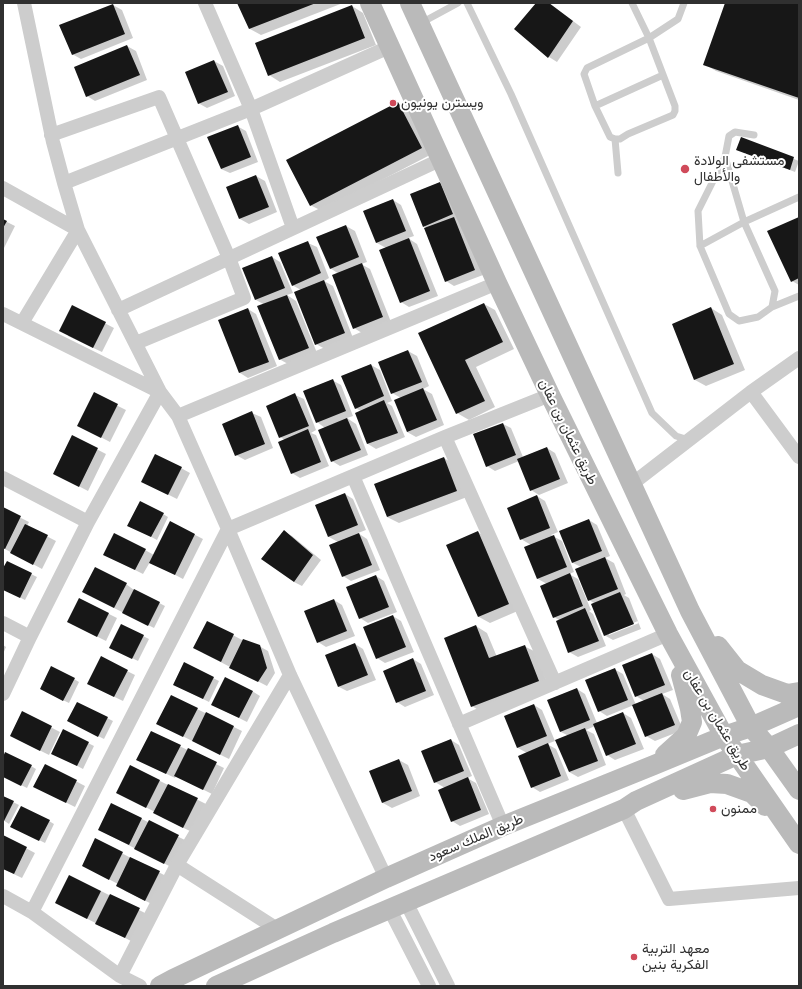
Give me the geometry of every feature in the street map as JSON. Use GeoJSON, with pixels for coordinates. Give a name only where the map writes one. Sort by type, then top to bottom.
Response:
{"type":"FeatureCollection","features":[{"type":"Feature","properties":{"kind":"main road","name":"طريق عثمان بن عفان"},"geometry":{"type":"LineString","coordinates":[[370,3],[497,283],[669,637],[724,736],[794,838]]}},
{"type":"Feature","properties":{"kind":"main road","name":"طريق عثمان بن عفان"},"geometry":{"type":"LineString","coordinates":[[410,3],[690,611],[751,727],[769,748],[799,790]]}},
{"type":"Feature","properties":{"kind":"main road"},"geometry":{"type":"LineString","coordinates":[[690,611],[737,670],[762,685],[787,694],[799,692]]}},
{"type":"Feature","properties":{"kind":"main road"},"geometry":{"type":"LineString","coordinates":[[654,766],[686,736],[692,722],[690,709],[669,637]]}},
{"type":"Feature","properties":{"kind":"main road","name":"طريق الملك سعود"},"geometry":{"type":"LineString","coordinates":[[160,986],[386,878],[503,826],[654,766],[724,736],[751,727],[799,706]]}},
{"type":"Feature","properties":{"kind":"main road"},"geometry":{"type":"LineString","coordinates":[[216,986],[326,936],[630,805],[737,755],[769,748],[799,734]]}},
{"type":"Feature","properties":{"kind":"main road"},"geometry":{"type":"LineString","coordinates":[[630,805],[710,783],[727,784],[752,793],[794,838]]}},
{"type":"Feature","properties":{"kind":"street"},"geometry":{"type":"LineString","coordinates":[[24,3],[52,135],[78,230],[160,392],[178,416],[228,529],[290,676],[386,878]]}},
{"type":"Feature","properties":{"kind":"street"},"geometry":{"type":"LineString","coordinates":[[205,3],[250,109],[293,228]]}},
{"type":"Feature","properties":{"kind":"street"},"geometry":{"type":"LineString","coordinates":[[64,183],[250,109],[390,47]]}},
{"type":"Feature","properties":{"kind":"street"},"geometry":{"type":"LineString","coordinates":[[52,135],[158,97],[229,258],[244,298],[136,343]]}},
{"type":"Feature","properties":{"kind":"street"},"geometry":{"type":"LineString","coordinates":[[118,310],[442,159]]}},
{"type":"Feature","properties":{"kind":"street"},"geometry":{"type":"LineString","coordinates":[[3,188],[78,230]]}},
{"type":"Feature","properties":{"kind":"street"},"geometry":{"type":"LineString","coordinates":[[22,323],[78,230]]}},
{"type":"Feature","properties":{"kind":"street"},"geometry":{"type":"LineString","coordinates":[[178,416],[497,283]]}},
{"type":"Feature","properties":{"kind":"street"},"geometry":{"type":"LineString","coordinates":[[3,314],[160,392]]}},
{"type":"Feature","properties":{"kind":"street"},"geometry":{"type":"LineString","coordinates":[[632,484],[751,392],[799,358]]}},
{"type":"Feature","properties":{"kind":"street"},"geometry":{"type":"LineString","coordinates":[[3,694],[88,522],[160,392]]}},
{"type":"Feature","properties":{"kind":"street"},"geometry":{"type":"LineString","coordinates":[[751,392],[799,457]]}},
{"type":"Feature","properties":{"kind":"street"},"geometry":{"type":"LineString","coordinates":[[32,912],[228,529],[550,394]]}},
{"type":"Feature","properties":{"kind":"street"},"geometry":{"type":"LineString","coordinates":[[445,437],[555,683]]}},
{"type":"Feature","properties":{"kind":"street"},"geometry":{"type":"LineString","coordinates":[[353,476],[503,826]]}},
{"type":"Feature","properties":{"kind":"street"},"geometry":{"type":"LineString","coordinates":[[3,478],[88,522]]}},
{"type":"Feature","properties":{"kind":"street"},"geometry":{"type":"LineString","coordinates":[[3,623],[30,637]]}},
{"type":"Feature","properties":{"kind":"street"},"geometry":{"type":"LineString","coordinates":[[459,724],[669,637]]}},
{"type":"Feature","properties":{"kind":"street"},"geometry":{"type":"LineString","coordinates":[[120,976],[177,865],[290,676]]}},
{"type":"Feature","properties":{"kind":"street"},"geometry":{"type":"LineString","coordinates":[[630,805],[669,899],[799,888]]}},
{"type":"Feature","properties":{"kind":"street"},"geometry":{"type":"LineString","coordinates":[[177,865],[277,929]]}},
{"type":"Feature","properties":{"kind":"street"},"geometry":{"type":"LineString","coordinates":[[3,896],[32,912],[120,976],[140,986]]}},
{"type":"Feature","properties":{"kind":"street"},"geometry":{"type":"LineString","coordinates":[[398,906],[429,986]]}},
{"type":"Feature","properties":{"kind":"street"},"geometry":{"type":"LineString","coordinates":[[398,906],[448,986]]}},
{"type":"Feature","properties":{"kind":"lane"},"geometry":{"type":"LineString","coordinates":[[420,24],[458,3]]}},
{"type":"Feature","properties":{"kind":"lane"},"geometry":{"type":"LineString","coordinates":[[467,3],[511,94],[652,413],[676,436],[690,440]]}},
{"type":"Feature","properties":{"kind":"lane"},"geometry":{"type":"LineString","coordinates":[[632,3],[649,38],[675,106],[675,111],[673,115],[628,134],[620,139],[615,139],[610,137],[595,106],[585,79],[584,74],[587,68],[649,38],[678,19],[684,3]]}},
{"type":"Feature","properties":{"kind":"lane"},"geometry":{"type":"LineString","coordinates":[[595,106],[664,76]]}},
{"type":"Feature","properties":{"kind":"lane"},"geometry":{"type":"LineString","coordinates":[[754,135],[734,132],[730,136],[725,157],[698,212],[700,246],[729,314],[739,321],[758,317],[772,307],[799,296]]}},
{"type":"Feature","properties":{"kind":"lane"},"geometry":{"type":"LineString","coordinates":[[615,139],[618,173]]}},
{"type":"Feature","properties":{"kind":"lane"},"geometry":{"type":"LineString","coordinates":[[725,157],[744,222],[775,291],[772,307]]}},
{"type":"Feature","properties":{"kind":"lane"},"geometry":{"type":"LineString","coordinates":[[700,246],[744,222],[799,198]]}},
{"type":"Feature","properties":{"kind":"building"},"geometry":{"type":"Polygon","coordinates":[[[237,3],[316,3],[249,29],[237,3]]]}},
{"type":"Feature","properties":{"kind":"building"},"geometry":{"type":"Polygon","coordinates":[[[536,3],[549,3],[573,21],[548,58],[514,29],[536,3]]]}},
{"type":"Feature","properties":{"kind":"building"},"geometry":{"type":"Polygon","coordinates":[[[725,3],[799,3],[799,98],[703,65],[725,3]]]}},
{"type":"Feature","properties":{"kind":"building"},"geometry":{"type":"Polygon","coordinates":[[[113,4],[125,34],[72,55],[59,25],[113,4]]]}},
{"type":"Feature","properties":{"kind":"building"},"geometry":{"type":"Polygon","coordinates":[[[352,5],[365,38],[268,76],[255,43],[352,5]]]}},
{"type":"Feature","properties":{"kind":"building"},"geometry":{"type":"Polygon","coordinates":[[[127,45],[140,75],[86,97],[74,67],[127,45]]]}},
{"type":"Feature","properties":{"kind":"building"},"geometry":{"type":"Polygon","coordinates":[[[214,60],[228,92],[198,104],[185,72],[214,60]]]}},
{"type":"Feature","properties":{"kind":"building"},"geometry":{"type":"Polygon","coordinates":[[[398,102],[422,148],[310,206],[286,160],[398,102]]]}},
{"type":"Feature","properties":{"kind":"building"},"geometry":{"type":"Polygon","coordinates":[[[238,125],[251,157],[221,169],[207,137],[238,125]]]}},
{"type":"Feature","properties":{"kind":"building"},"geometry":{"type":"Polygon","coordinates":[[[741,137],[794,157],[790,170],[736,150],[741,137]]]}},
{"type":"Feature","properties":{"kind":"building"},"geometry":{"type":"Polygon","coordinates":[[[256,175],[269,207],[239,219],[226,187],[256,175]]]}},
{"type":"Feature","properties":{"kind":"building"},"geometry":{"type":"Polygon","coordinates":[[[440,182],[453,214],[423,227],[410,194],[440,182]]]}},
{"type":"Feature","properties":{"kind":"building"},"geometry":{"type":"Polygon","coordinates":[[[393,199],[406,231],[376,243],[363,211],[393,199]]]}},
{"type":"Feature","properties":{"kind":"building"},"geometry":{"type":"Polygon","coordinates":[[[454,217],[475,270],[445,282],[424,228],[454,217]]]}},
{"type":"Feature","properties":{"kind":"building"},"geometry":{"type":"Polygon","coordinates":[[[799,217],[799,278],[791,282],[767,231],[799,217]]]}},
{"type":"Feature","properties":{"kind":"building"},"geometry":{"type":"Polygon","coordinates":[[[3,219],[7,221],[3,228],[3,219]]]}},
{"type":"Feature","properties":{"kind":"building"},"geometry":{"type":"Polygon","coordinates":[[[346,225],[359,257],[330,269],[316,237],[346,225]]]}},
{"type":"Feature","properties":{"kind":"building"},"geometry":{"type":"Polygon","coordinates":[[[409,238],[430,291],[400,303],[379,250],[409,238]]]}},
{"type":"Feature","properties":{"kind":"building"},"geometry":{"type":"Polygon","coordinates":[[[308,241],[321,273],[292,286],[278,253],[308,241]]]}},
{"type":"Feature","properties":{"kind":"building"},"geometry":{"type":"Polygon","coordinates":[[[272,256],[285,288],[255,300],[242,268],[272,256]]]}},
{"type":"Feature","properties":{"kind":"building"},"geometry":{"type":"Polygon","coordinates":[[[362,263],[383,317],[353,329],[332,275],[362,263]]]}},
{"type":"Feature","properties":{"kind":"building"},"geometry":{"type":"Polygon","coordinates":[[[324,280],[345,333],[315,345],[294,292],[324,280]]]}},
{"type":"Feature","properties":{"kind":"building"},"geometry":{"type":"Polygon","coordinates":[[[287,295],[309,348],[279,360],[257,306],[287,295]]]}},
{"type":"Feature","properties":{"kind":"building"},"geometry":{"type":"Polygon","coordinates":[[[484,303],[503,342],[465,360],[485,401],[456,414],[418,333],[484,303]]]}},
{"type":"Feature","properties":{"kind":"building"},"geometry":{"type":"Polygon","coordinates":[[[72,305],[106,322],[93,348],[59,331],[72,305]]]}},
{"type":"Feature","properties":{"kind":"building"},"geometry":{"type":"Polygon","coordinates":[[[711,307],[734,364],[694,380],[672,324],[711,307]]]}},
{"type":"Feature","properties":{"kind":"building"},"geometry":{"type":"Polygon","coordinates":[[[248,308],[269,362],[239,373],[218,320],[248,308]]]}},
{"type":"Feature","properties":{"kind":"building"},"geometry":{"type":"Polygon","coordinates":[[[408,350],[422,382],[391,394],[378,362],[408,350]]]}},
{"type":"Feature","properties":{"kind":"building"},"geometry":{"type":"Polygon","coordinates":[[[371,364],[384,396],[355,409],[341,376],[371,364]]]}},
{"type":"Feature","properties":{"kind":"building"},"geometry":{"type":"Polygon","coordinates":[[[333,379],[346,411],[316,423],[303,391],[333,379]]]}},
{"type":"Feature","properties":{"kind":"building"},"geometry":{"type":"Polygon","coordinates":[[[423,388],[437,420],[407,432],[394,400],[423,388]]]}},
{"type":"Feature","properties":{"kind":"building"},"geometry":{"type":"Polygon","coordinates":[[[94,392],[118,404],[101,438],[77,426],[94,392]]]}},
{"type":"Feature","properties":{"kind":"building"},"geometry":{"type":"Polygon","coordinates":[[[295,393],[309,426],[279,438],[266,406],[295,393]]]}},
{"type":"Feature","properties":{"kind":"building"},"geometry":{"type":"Polygon","coordinates":[[[384,400],[398,433],[367,444],[355,413],[384,400]]]}},
{"type":"Feature","properties":{"kind":"building"},"geometry":{"type":"Polygon","coordinates":[[[252,411],[265,444],[235,456],[222,424],[252,411]]]}},
{"type":"Feature","properties":{"kind":"building"},"geometry":{"type":"Polygon","coordinates":[[[347,418],[361,450],[331,462],[318,430],[347,418]]]}},
{"type":"Feature","properties":{"kind":"building"},"geometry":{"type":"Polygon","coordinates":[[[503,423],[516,455],[486,467],[473,434],[503,423]]]}},
{"type":"Feature","properties":{"kind":"building"},"geometry":{"type":"Polygon","coordinates":[[[308,429],[321,462],[291,474],[278,442],[308,429]]]}},
{"type":"Feature","properties":{"kind":"building"},"geometry":{"type":"Polygon","coordinates":[[[72,435],[98,448],[79,487],[53,474],[72,435]]]}},
{"type":"Feature","properties":{"kind":"building"},"geometry":{"type":"Polygon","coordinates":[[[547,447],[560,479],[530,491],[517,459],[547,447]]]}},
{"type":"Feature","properties":{"kind":"building"},"geometry":{"type":"Polygon","coordinates":[[[155,454],[182,467],[168,495],[141,482],[155,454]]]}},
{"type":"Feature","properties":{"kind":"building"},"geometry":{"type":"Polygon","coordinates":[[[444,457],[457,491],[387,517],[374,484],[444,457]]]}},
{"type":"Feature","properties":{"kind":"building"},"geometry":{"type":"Polygon","coordinates":[[[345,493],[358,525],[328,537],[315,505],[345,493]]]}},
{"type":"Feature","properties":{"kind":"building"},"geometry":{"type":"Polygon","coordinates":[[[537,495],[550,528],[520,540],[507,508],[537,495]]]}},
{"type":"Feature","properties":{"kind":"building"},"geometry":{"type":"Polygon","coordinates":[[[140,501],[164,513],[151,537],[127,526],[140,501]]]}},
{"type":"Feature","properties":{"kind":"building"},"geometry":{"type":"Polygon","coordinates":[[[3,507],[21,516],[5,549],[3,548],[3,507]]]}},
{"type":"Feature","properties":{"kind":"building"},"geometry":{"type":"Polygon","coordinates":[[[589,519],[602,551],[572,563],[559,531],[589,519]]]}},
{"type":"Feature","properties":{"kind":"building"},"geometry":{"type":"Polygon","coordinates":[[[170,521],[195,534],[175,575],[149,563],[170,521]]]}},
{"type":"Feature","properties":{"kind":"building"},"geometry":{"type":"Polygon","coordinates":[[[25,524],[48,535],[33,565],[10,553],[25,524]]]}},
{"type":"Feature","properties":{"kind":"building"},"geometry":{"type":"Polygon","coordinates":[[[284,530],[313,555],[294,582],[261,559],[284,530]]]}},
{"type":"Feature","properties":{"kind":"building"},"geometry":{"type":"Polygon","coordinates":[[[478,531],[509,604],[478,617],[446,545],[478,531]]]}},
{"type":"Feature","properties":{"kind":"building"},"geometry":{"type":"Polygon","coordinates":[[[114,533],[146,549],[135,570],[103,555],[114,533]]]}},
{"type":"Feature","properties":{"kind":"building"},"geometry":{"type":"Polygon","coordinates":[[[359,533],[372,565],[342,577],[329,545],[359,533]]]}},
{"type":"Feature","properties":{"kind":"building"},"geometry":{"type":"Polygon","coordinates":[[[554,535],[567,567],[537,579],[524,547],[554,535]]]}},
{"type":"Feature","properties":{"kind":"building"},"geometry":{"type":"Polygon","coordinates":[[[605,557],[618,589],[588,601],[575,569],[605,557]]]}},
{"type":"Feature","properties":{"kind":"building"},"geometry":{"type":"Polygon","coordinates":[[[7,561],[32,573],[20,598],[3,590],[3,568],[7,561]]]}},
{"type":"Feature","properties":{"kind":"building"},"geometry":{"type":"Polygon","coordinates":[[[95,567],[127,583],[114,608],[82,592],[95,567]]]}},
{"type":"Feature","properties":{"kind":"building"},"geometry":{"type":"Polygon","coordinates":[[[570,573],[583,606],[553,618],[540,586],[570,573]]]}},
{"type":"Feature","properties":{"kind":"building"},"geometry":{"type":"Polygon","coordinates":[[[376,575],[389,607],[359,619],[346,587],[376,575]]]}},
{"type":"Feature","properties":{"kind":"building"},"geometry":{"type":"Polygon","coordinates":[[[134,589],[160,602],[148,626],[122,613],[134,589]]]}},
{"type":"Feature","properties":{"kind":"building"},"geometry":{"type":"Polygon","coordinates":[[[620,592],[634,624],[604,636],[591,604],[620,592]]]}},
{"type":"Feature","properties":{"kind":"building"},"geometry":{"type":"Polygon","coordinates":[[[79,598],[109,613],[97,637],[67,622],[79,598]]]}},
{"type":"Feature","properties":{"kind":"building"},"geometry":{"type":"Polygon","coordinates":[[[334,599],[347,631],[317,643],[304,611],[334,599]]]}},
{"type":"Feature","properties":{"kind":"building"},"geometry":{"type":"Polygon","coordinates":[[[585,608],[599,641],[568,653],[556,621],[585,608]]]}},
{"type":"Feature","properties":{"kind":"building"},"geometry":{"type":"Polygon","coordinates":[[[393,615],[406,647],[376,659],[363,627],[393,615]]]}},
{"type":"Feature","properties":{"kind":"building"},"geometry":{"type":"Polygon","coordinates":[[[207,621],[234,634],[221,662],[193,648],[207,621]]]}},
{"type":"Feature","properties":{"kind":"building"},"geometry":{"type":"Polygon","coordinates":[[[121,624],[144,635],[132,659],[109,648],[121,624]]]}},
{"type":"Feature","properties":{"kind":"building"},"geometry":{"type":"Polygon","coordinates":[[[476,625],[489,658],[525,645],[539,681],[471,707],[444,638],[476,625]]]}},
{"type":"Feature","properties":{"kind":"building"},"geometry":{"type":"Polygon","coordinates":[[[243,639],[260,645],[267,668],[258,682],[229,668],[243,639]]]}},
{"type":"Feature","properties":{"kind":"building"},"geometry":{"type":"Polygon","coordinates":[[[355,643],[368,675],[338,687],[325,655],[355,643]]]}},
{"type":"Feature","properties":{"kind":"building"},"geometry":{"type":"Polygon","coordinates":[[[652,653],[665,685],[635,697],[622,665],[652,653]]]}},
{"type":"Feature","properties":{"kind":"building"},"geometry":{"type":"Polygon","coordinates":[[[101,656],[128,670],[114,697],[87,684],[101,656]]]}},
{"type":"Feature","properties":{"kind":"building"},"geometry":{"type":"Polygon","coordinates":[[[413,658],[426,691],[396,703],[383,671],[413,658]]]}},
{"type":"Feature","properties":{"kind":"building"},"geometry":{"type":"Polygon","coordinates":[[[184,662],[214,677],[203,699],[173,685],[184,662]]]}},
{"type":"Feature","properties":{"kind":"building"},"geometry":{"type":"Polygon","coordinates":[[[51,666],[75,678],[63,701],[40,689],[51,666]]]}},
{"type":"Feature","properties":{"kind":"building"},"geometry":{"type":"Polygon","coordinates":[[[615,668],[628,700],[598,712],[585,680],[615,668]]]}},
{"type":"Feature","properties":{"kind":"building"},"geometry":{"type":"Polygon","coordinates":[[[225,677],[253,691],[239,718],[211,705],[225,677]]]}},
{"type":"Feature","properties":{"kind":"building"},"geometry":{"type":"Polygon","coordinates":[[[577,688],[590,720],[560,732],[547,700],[577,688]]]}},
{"type":"Feature","properties":{"kind":"building"},"geometry":{"type":"Polygon","coordinates":[[[662,693],[675,725],[645,737],[632,705],[662,693]]]}},
{"type":"Feature","properties":{"kind":"building"},"geometry":{"type":"Polygon","coordinates":[[[171,695],[198,708],[183,737],[156,724],[171,695]]]}},
{"type":"Feature","properties":{"kind":"building"},"geometry":{"type":"Polygon","coordinates":[[[77,702],[108,717],[98,737],[67,721],[77,702]]]}},
{"type":"Feature","properties":{"kind":"building"},"geometry":{"type":"Polygon","coordinates":[[[534,704],[547,736],[517,748],[504,716],[534,704]]]}},
{"type":"Feature","properties":{"kind":"building"},"geometry":{"type":"Polygon","coordinates":[[[22,711],[52,726],[40,751],[10,736],[22,711]]]}},
{"type":"Feature","properties":{"kind":"building"},"geometry":{"type":"Polygon","coordinates":[[[206,712],[234,726],[220,755],[192,741],[206,712]]]}},
{"type":"Feature","properties":{"kind":"building"},"geometry":{"type":"Polygon","coordinates":[[[623,712],[636,744],[606,756],[593,724],[623,712]]]}},
{"type":"Feature","properties":{"kind":"building"},"geometry":{"type":"Polygon","coordinates":[[[585,728],[598,761],[569,772],[555,740],[585,728]]]}},
{"type":"Feature","properties":{"kind":"building"},"geometry":{"type":"Polygon","coordinates":[[[63,729],[89,742],[77,766],[51,754],[63,729]]]}},
{"type":"Feature","properties":{"kind":"building"},"geometry":{"type":"Polygon","coordinates":[[[151,731],[181,745],[166,774],[136,760],[151,731]]]}},
{"type":"Feature","properties":{"kind":"building"},"geometry":{"type":"Polygon","coordinates":[[[451,739],[464,771],[434,783],[421,751],[451,739]]]}},
{"type":"Feature","properties":{"kind":"building"},"geometry":{"type":"Polygon","coordinates":[[[548,743],[561,776],[531,788],[518,756],[548,743]]]}},
{"type":"Feature","properties":{"kind":"building"},"geometry":{"type":"Polygon","coordinates":[[[188,748],[217,762],[203,790],[174,776],[188,748]]]}},
{"type":"Feature","properties":{"kind":"building"},"geometry":{"type":"Polygon","coordinates":[[[5,752],[32,765],[21,786],[3,777],[3,757],[5,752]]]}},
{"type":"Feature","properties":{"kind":"building"},"geometry":{"type":"Polygon","coordinates":[[[399,759],[412,791],[382,803],[369,771],[399,759]]]}},
{"type":"Feature","properties":{"kind":"building"},"geometry":{"type":"Polygon","coordinates":[[[45,764],[77,780],[66,803],[33,787],[45,764]]]}},
{"type":"Feature","properties":{"kind":"building"},"geometry":{"type":"Polygon","coordinates":[[[130,765],[160,780],[146,808],[116,793],[130,765]]]}},
{"type":"Feature","properties":{"kind":"building"},"geometry":{"type":"Polygon","coordinates":[[[468,777],[481,810],[451,822],[438,790],[468,777]]]}},
{"type":"Feature","properties":{"kind":"building"},"geometry":{"type":"Polygon","coordinates":[[[168,784],[198,798],[183,828],[153,813],[168,784]]]}},
{"type":"Feature","properties":{"kind":"building"},"geometry":{"type":"Polygon","coordinates":[[[3,796],[14,801],[3,823],[3,796]]]}},
{"type":"Feature","properties":{"kind":"building"},"geometry":{"type":"Polygon","coordinates":[[[111,803],[142,818],[129,845],[98,830],[111,803]]]}},
{"type":"Feature","properties":{"kind":"building"},"geometry":{"type":"Polygon","coordinates":[[[21,806],[50,820],[39,841],[10,827],[21,806]]]}},
{"type":"Feature","properties":{"kind":"building"},"geometry":{"type":"Polygon","coordinates":[[[149,820],[179,835],[164,864],[134,849],[149,820]]]}},
{"type":"Feature","properties":{"kind":"building"},"geometry":{"type":"Polygon","coordinates":[[[3,835],[27,847],[14,874],[3,869],[3,835]]]}},
{"type":"Feature","properties":{"kind":"building"},"geometry":{"type":"Polygon","coordinates":[[[95,838],[123,852],[109,880],[82,866],[95,838]]]}},
{"type":"Feature","properties":{"kind":"building"},"geometry":{"type":"Polygon","coordinates":[[[130,857],[160,871],[145,901],[116,886],[130,857]]]}},
{"type":"Feature","properties":{"kind":"building"},"geometry":{"type":"Polygon","coordinates":[[[69,875],[101,891],[87,919],[55,903],[69,875]]]}},
{"type":"Feature","properties":{"kind":"building"},"geometry":{"type":"Polygon","coordinates":[[[110,894],[140,908],[125,938],[95,924],[110,894]]]}},
{"type":"Feature","properties":{"kind":"place","name":"ويسترن يونيون"},"geometry":{"type":"Point","coordinates":[393,103]}},
{"type":"Feature","properties":{"kind":"place","name":"مستشفى الولادة والأطفال"},"geometry":{"type":"Point","coordinates":[685,169]}},
{"type":"Feature","properties":{"kind":"place","name":"ممنون"},"geometry":{"type":"Point","coordinates":[713,809]}},
{"type":"Feature","properties":{"kind":"place","name":"معهد التربية الفكرية بنين"},"geometry":{"type":"Point","coordinates":[634,957]}}]}
